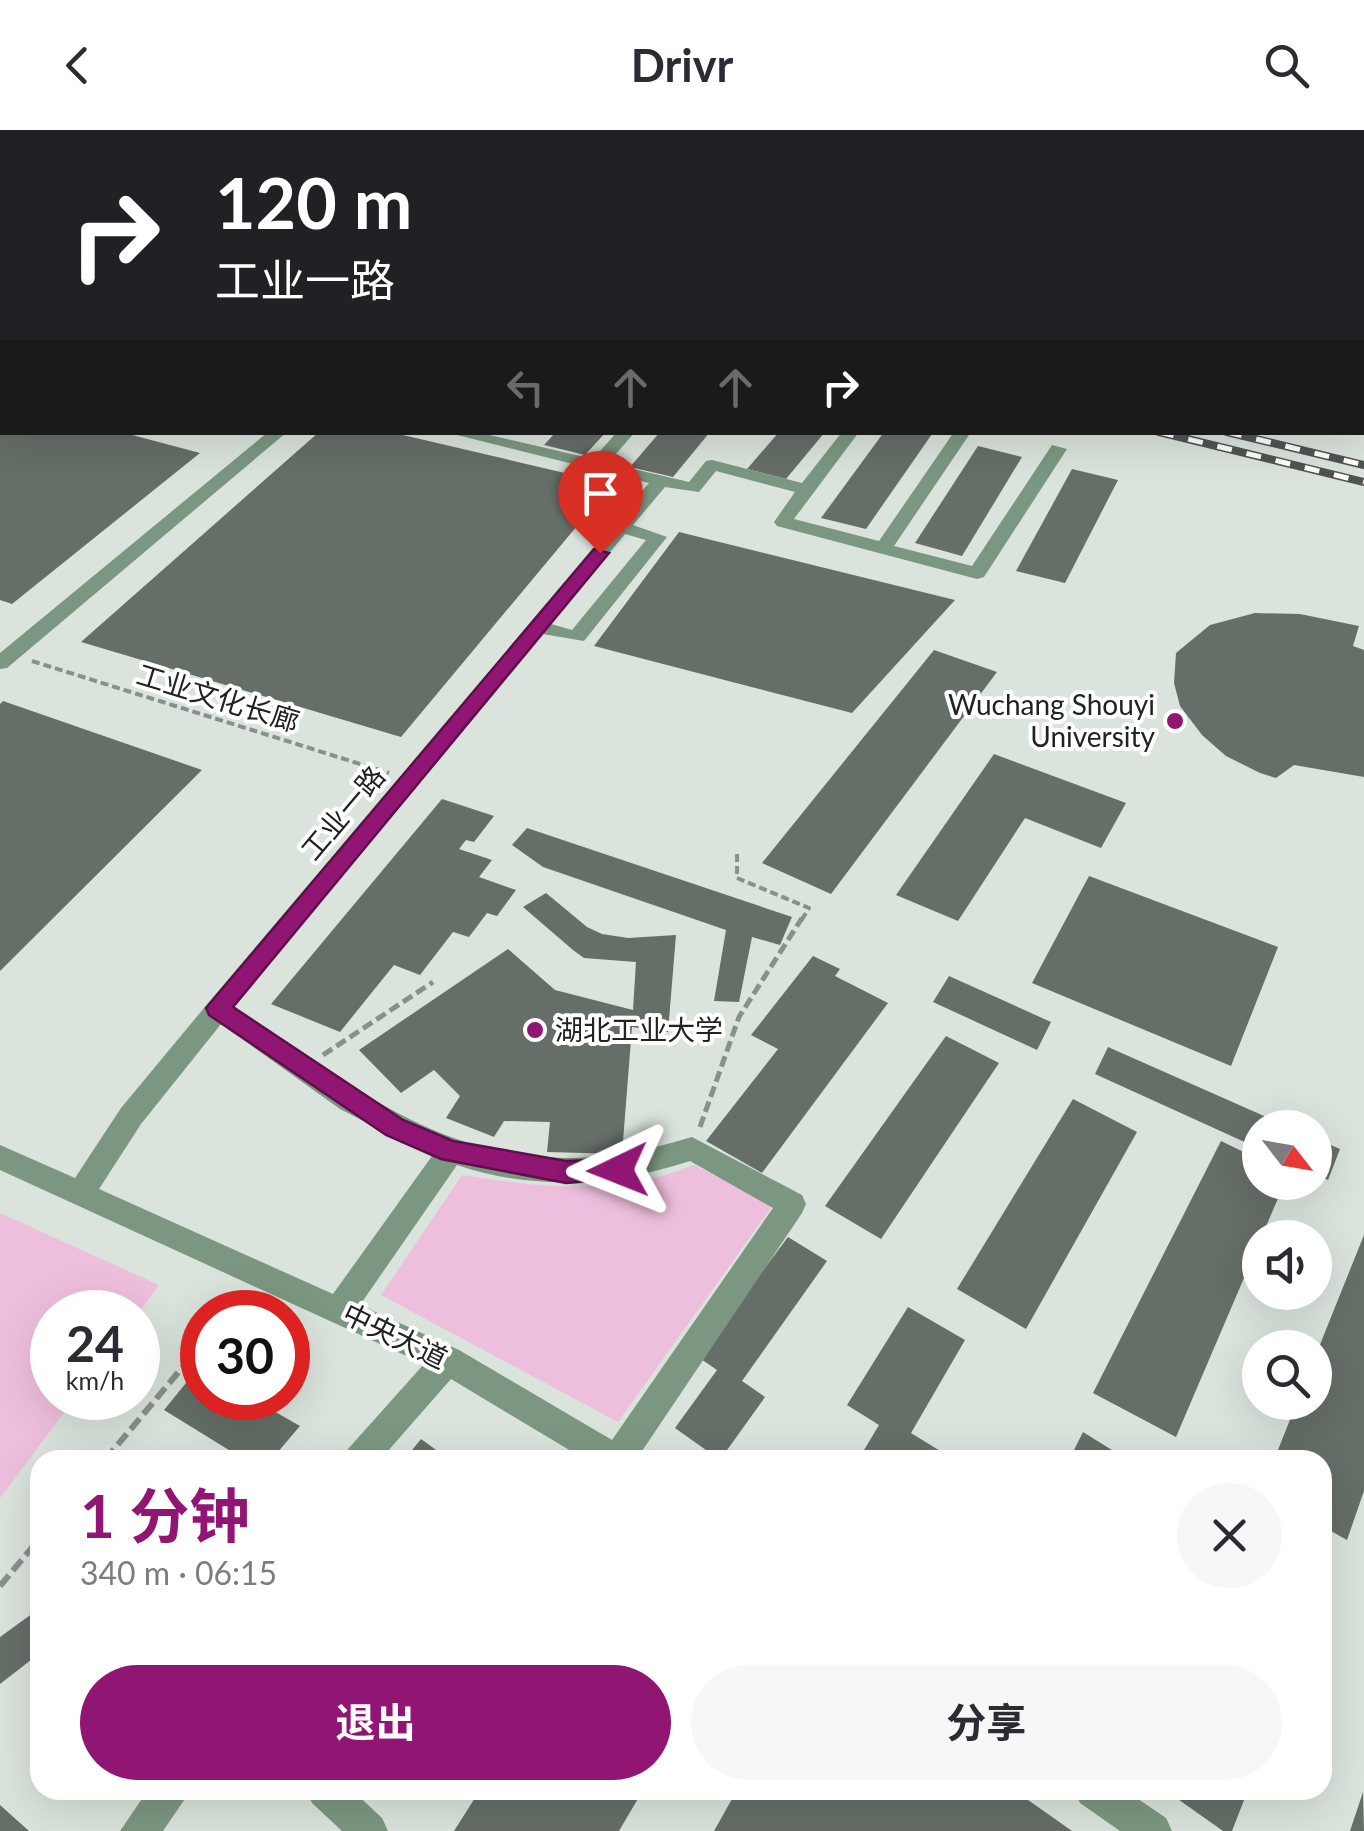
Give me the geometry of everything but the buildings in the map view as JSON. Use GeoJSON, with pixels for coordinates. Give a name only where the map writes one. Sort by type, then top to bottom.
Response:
{"type":"FeatureCollection","features":[{"type":"Feature","properties":{"kind":"street"},"geometry":{"type":"LineString","coordinates":[[6,659],[274,435]]}},
{"type":"Feature","properties":{"kind":"street"},"geometry":{"type":"LineString","coordinates":[[465,435],[693,488],[712,465],[806,489]]}},
{"type":"Feature","properties":{"kind":"street"},"geometry":{"type":"LineString","coordinates":[[513,447],[525,435]]}},
{"type":"Feature","properties":{"kind":"street"},"geometry":{"type":"LineString","coordinates":[[597,465],[624,435]]}},
{"type":"Feature","properties":{"kind":"street"},"geometry":{"type":"LineString","coordinates":[[849,435],[783,522],[978,573],[1058,449]]}},
{"type":"Feature","properties":{"kind":"street"},"geometry":{"type":"LineString","coordinates":[[884,547],[961,435]]}},
{"type":"Feature","properties":{"kind":"street","name":"工业一路"},"geometry":{"type":"LineString","coordinates":[[82,1191],[131,1116],[218,1008],[660,481]]}},
{"type":"Feature","properties":{"kind":"street"},"geometry":{"type":"LineString","coordinates":[[539,627],[577,637],[658,537],[620,528]]}},
{"type":"Feature","properties":{"kind":"street"},"geometry":{"type":"LineString","coordinates":[[218,1008],[394,1128],[450,1152],[566,1172],[618,1170],[657,1162],[692,1148],[792,1204],[623,1450]]}},
{"type":"Feature","properties":{"kind":"street"},"geometry":{"type":"LineString","coordinates":[[340,1309],[450,1152]]}},
{"type":"Feature","properties":{"kind":"street","name":"中央大道"},"geometry":{"type":"LineString","coordinates":[[0,1157],[448,1360],[599,1450]]}},
{"type":"Feature","properties":{"kind":"street"},"geometry":{"type":"LineString","coordinates":[[369,1450],[448,1360]]}},
{"type":"Feature","properties":{"kind":"street"},"geometry":{"type":"LineString","coordinates":[[139,1831],[164,1800]]}},
{"type":"Feature","properties":{"kind":"street"},"geometry":{"type":"LineString","coordinates":[[336,1800],[369,1831]]}},
{"type":"Feature","properties":{"kind":"street"},"geometry":{"type":"LineString","coordinates":[[1107,1800],[1152,1831]]}},
{"type":"Feature","properties":{"kind":"path","name":"工业文化长廊"},"geometry":{"type":"LineString","coordinates":[[6,659],[411,780]]}},
{"type":"Feature","properties":{"kind":"path"},"geometry":{"type":"LineString","coordinates":[[692,1148],[739,1017],[808,908],[738,878],[737,854]]}},
{"type":"Feature","properties":{"kind":"path"},"geometry":{"type":"LineString","coordinates":[[304,1068],[433,982]]}},
{"type":"Feature","properties":{"kind":"path"},"geometry":{"type":"LineString","coordinates":[[114,1450],[180,1371]]}},
{"type":"Feature","properties":{"kind":"path"},"geometry":{"type":"LineString","coordinates":[[0,1586],[30,1550]]}},
{"type":"Feature","properties":{"kind":"shaded area"},"geometry":{"type":"Polygon","coordinates":[[[694,1165],[773,1205],[618,1422],[381,1295],[462,1175],[550,1186],[608,1185],[666,1175],[694,1165]]]}},
{"type":"Feature","properties":{"kind":"shaded area"},"geometry":{"type":"Polygon","coordinates":[[[0,1213],[159,1285],[155,1290],[30,1290],[30,1420],[58,1420],[36,1450],[30,1450],[30,1458],[0,1498],[0,1213]]]}},
{"type":"Feature","properties":{"kind":"railway"},"geometry":{"type":"LineString","coordinates":[[1171,435],[1364,482]]}},
{"type":"Feature","properties":{"kind":"railway"},"geometry":{"type":"LineString","coordinates":[[1239,435],[1364,465]]}},
{"type":"Feature","properties":{"kind":"place","name":"Wuchang Shouyi University"},"geometry":{"type":"Point","coordinates":[1175,721]}},
{"type":"Feature","properties":{"kind":"place","name":"湖北工业大学"},"geometry":{"type":"Point","coordinates":[535,1030]}},
{"type":"Feature","properties":{"kind":"route"},"geometry":{"type":"LineString","coordinates":[[600,553],[218,1008],[394,1128],[450,1152],[566,1172],[618,1170]]}}]}
